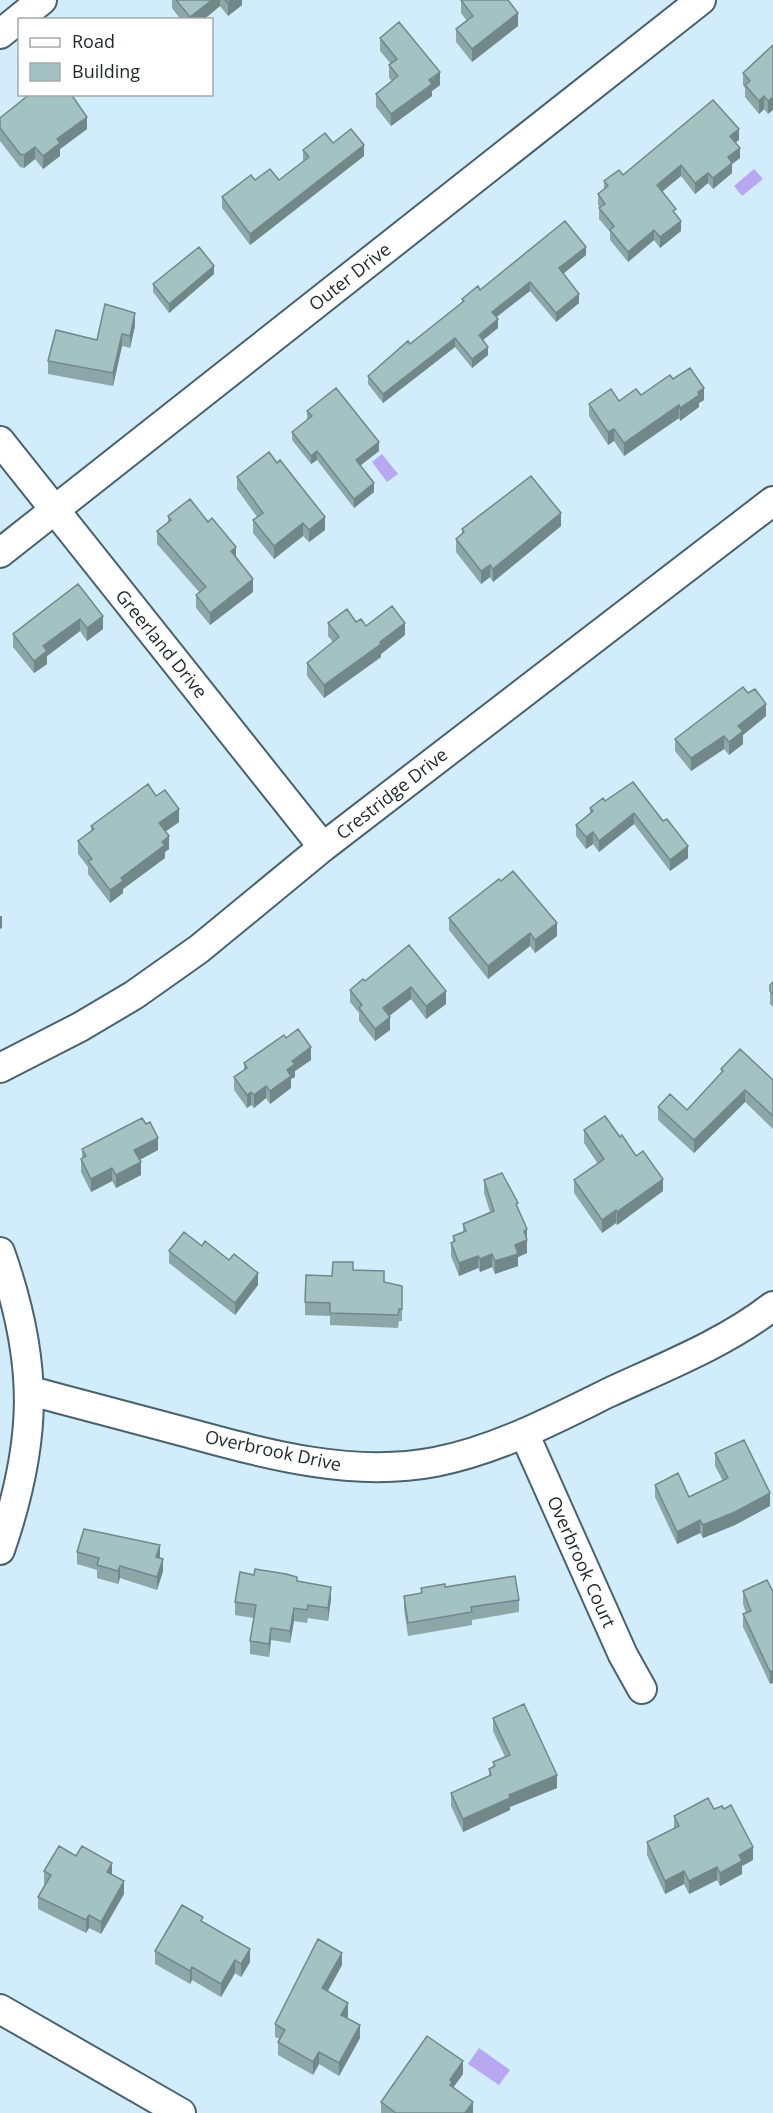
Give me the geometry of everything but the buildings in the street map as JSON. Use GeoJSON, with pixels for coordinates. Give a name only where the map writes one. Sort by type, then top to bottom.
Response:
{"type":"FeatureCollection","features":[{"type":"Feature","properties":{"kind":"street"},"geometry":{"type":"LineString","coordinates":[[20,18],[42,0]]}},
{"type":"Feature","properties":{"kind":"street","name":"Outer Drive"},"geometry":{"type":"LineString","coordinates":[[0,553],[55,512],[701,0]]}},
{"type":"Feature","properties":{"kind":"street"},"geometry":{"type":"LineString","coordinates":[[0,34],[18,19]]}},
{"type":"Feature","properties":{"kind":"street","name":"Greerland Drive"},"geometry":{"type":"LineString","coordinates":[[0,441],[323,847]]}},
{"type":"Feature","properties":{"kind":"street","name":"Crestridge Drive"},"geometry":{"type":"LineString","coordinates":[[0,1068],[80,1027],[134,995],[200,949],[323,847],[773,501]]}},
{"type":"Feature","properties":{"kind":"street"},"geometry":{"type":"LineString","coordinates":[[0,1252],[17,1302],[26,1347],[31,1391],[28,1443],[21,1484],[0,1550]]}},
{"type":"Feature","properties":{"kind":"street","name":"Overbrook Drive"},"geometry":{"type":"LineString","coordinates":[[31,1391],[256,1450],[351,1467],[435,1462],[524,1433],[692,1354],[741,1328],[773,1306]]}},
{"type":"Feature","properties":{"kind":"street","name":"Overbrook Court"},"geometry":{"type":"LineString","coordinates":[[524,1433],[622,1654],[642,1689]]}},
{"type":"Feature","properties":{"kind":"street"},"geometry":{"type":"LineString","coordinates":[[0,2010],[181,2113]]}},
{"type":"Feature","properties":{"kind":"shaded area"},"geometry":{"type":"Polygon","coordinates":[[[754,169],[763,179],[742,196],[734,186],[754,169]]]}},
{"type":"Feature","properties":{"kind":"shaded area"},"geometry":{"type":"Polygon","coordinates":[[[382,454],[398,474],[387,482],[372,462],[382,454]]]}},
{"type":"Feature","properties":{"kind":"shaded area"},"geometry":{"type":"Polygon","coordinates":[[[479,2048],[510,2070],[499,2085],[468,2064],[479,2048]]]}}]}
